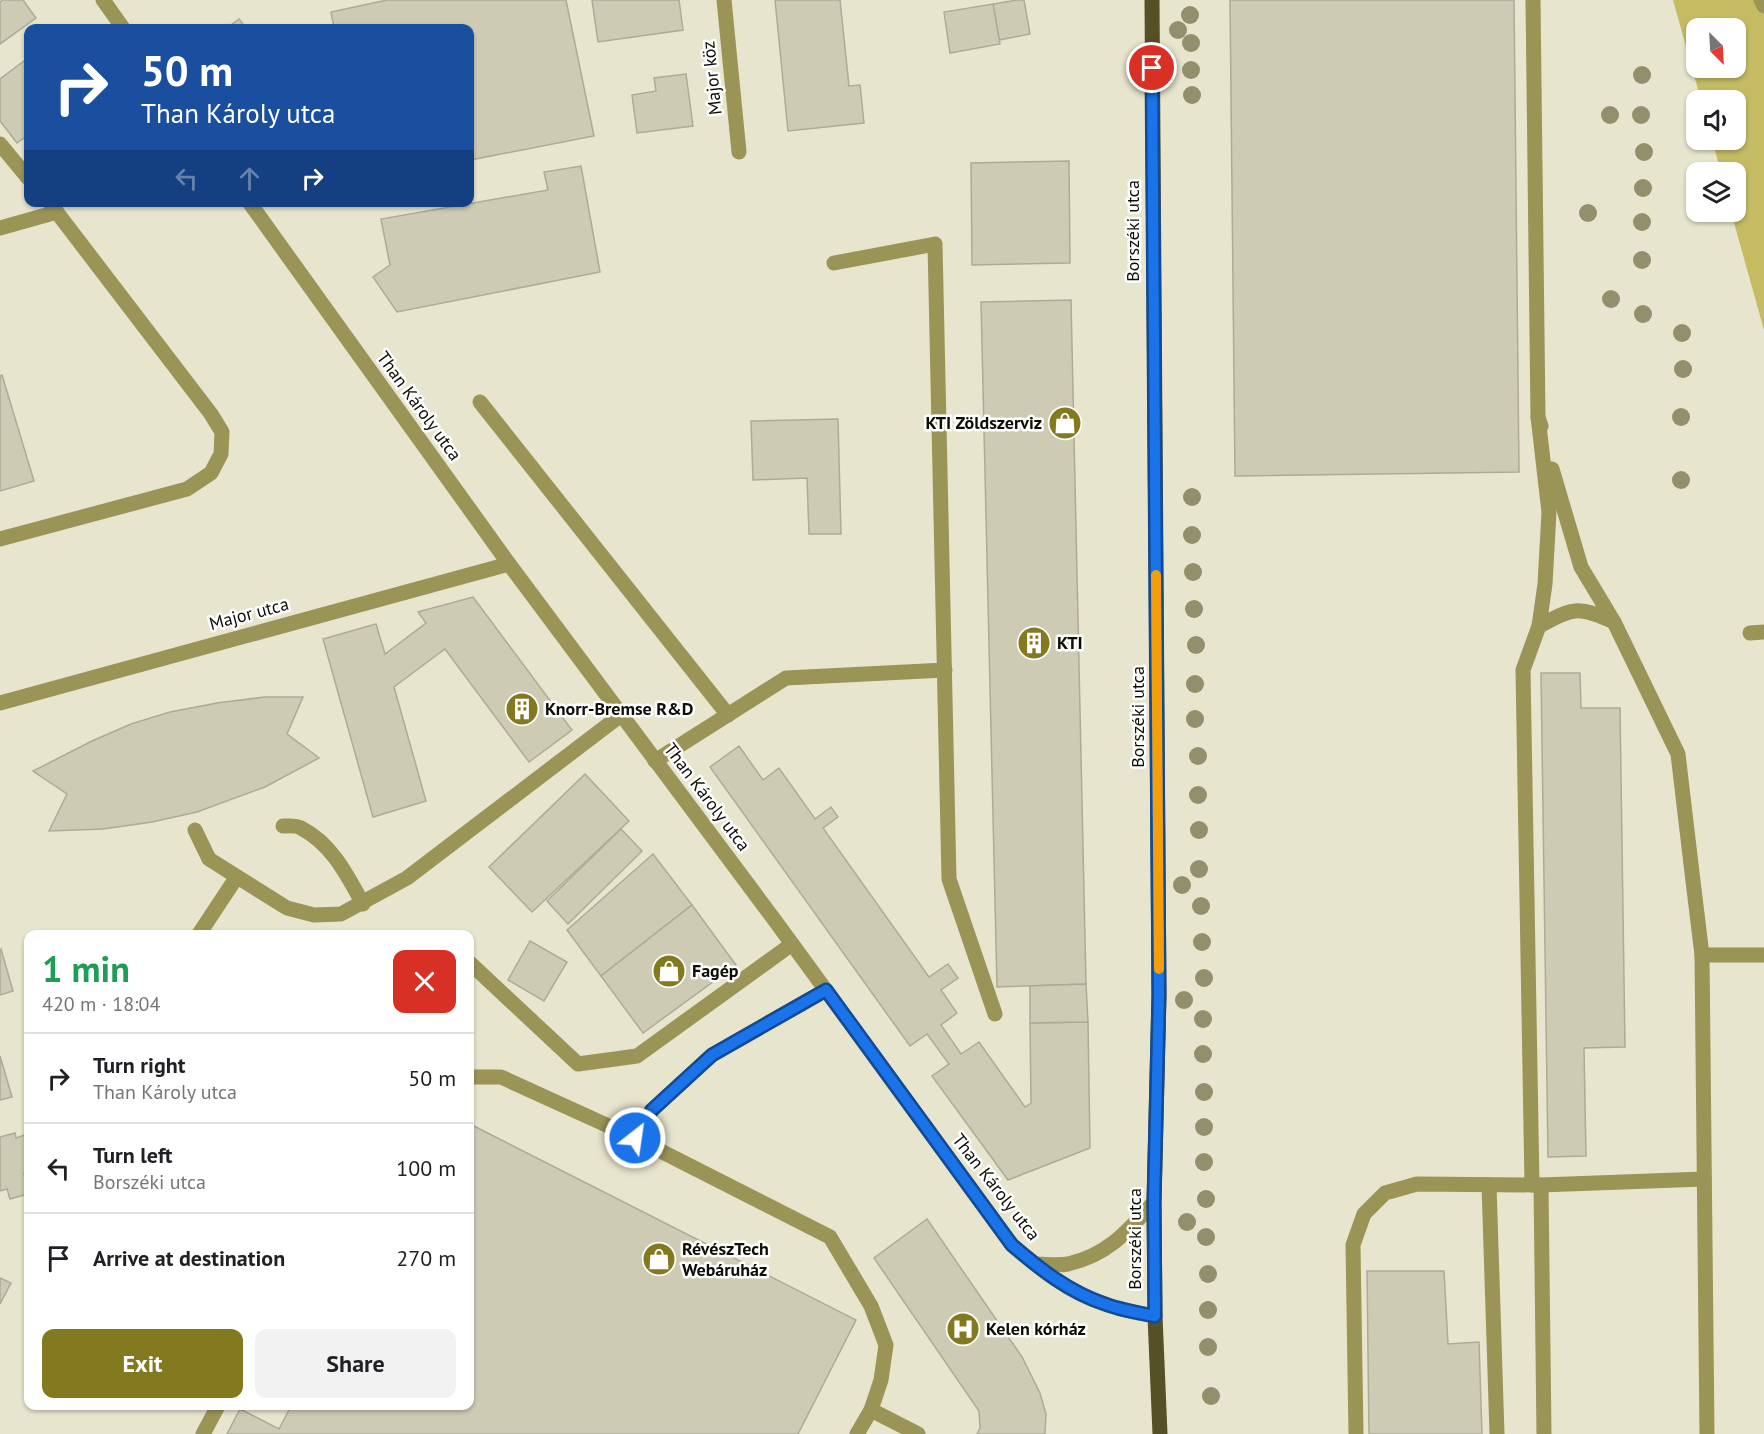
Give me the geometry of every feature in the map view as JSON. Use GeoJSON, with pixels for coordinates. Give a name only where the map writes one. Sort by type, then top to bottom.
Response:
{"type":"FeatureCollection","features":[{"type":"Feature","properties":{"kind":"main road","name":"Borszéki utca"},"geometry":{"type":"LineString","coordinates":[[1152,0],[1159,984],[1154,1202],[1155,1316],[1160,1434]]}},
{"type":"Feature","properties":{"kind":"street"},"geometry":{"type":"LineString","coordinates":[[103,0],[120,24]]}},
{"type":"Feature","properties":{"kind":"street","name":"Major köz"},"geometry":{"type":"LineString","coordinates":[[724,0],[738,152]]}},
{"type":"Feature","properties":{"kind":"street"},"geometry":{"type":"LineString","coordinates":[[1533,0],[1538,417],[1549,512],[1545,584],[1539,626],[1523,670],[1544,1434]]}},
{"type":"Feature","properties":{"kind":"street"},"geometry":{"type":"LineString","coordinates":[[1761,0],[1764,6]]}},
{"type":"Feature","properties":{"kind":"street"},"geometry":{"type":"LineString","coordinates":[[0,144],[24,173]]}},
{"type":"Feature","properties":{"kind":"street"},"geometry":{"type":"LineString","coordinates":[[0,228],[53,207],[212,414],[222,432],[221,454],[211,473],[187,489],[0,539]]}},
{"type":"Feature","properties":{"kind":"street","name":"Than Károly utca"},"geometry":{"type":"LineString","coordinates":[[253,207],[509,564],[826,990],[1012,1245],[1068,1288],[1103,1304],[1155,1316]]}},
{"type":"Feature","properties":{"kind":"street"},"geometry":{"type":"LineString","coordinates":[[834,263],[935,244],[949,879],[995,1014]]}},
{"type":"Feature","properties":{"kind":"street"},"geometry":{"type":"LineString","coordinates":[[480,402],[728,716]]}},
{"type":"Feature","properties":{"kind":"street"},"geometry":{"type":"LineString","coordinates":[[1538,417],[1581,567],[1614,622],[1678,754],[1702,955],[1707,1434]]}},
{"type":"Feature","properties":{"kind":"street","name":"Major utca"},"geometry":{"type":"LineString","coordinates":[[0,704],[509,564]]}},
{"type":"Feature","properties":{"kind":"street"},"geometry":{"type":"LineString","coordinates":[[1539,626],[1568,611],[1583,610],[1614,622]]}},
{"type":"Feature","properties":{"kind":"street"},"geometry":{"type":"LineString","coordinates":[[655,760],[786,678],[945,670]]}},
{"type":"Feature","properties":{"kind":"street"},"geometry":{"type":"LineString","coordinates":[[195,830],[209,860],[287,908],[314,915],[341,914],[407,878],[621,715]]}},
{"type":"Feature","properties":{"kind":"street"},"geometry":{"type":"LineString","coordinates":[[283,826],[300,826],[327,848],[341,864],[363,904]]}},
{"type":"Feature","properties":{"kind":"street"},"geometry":{"type":"LineString","coordinates":[[202,930],[236,878]]}},
{"type":"Feature","properties":{"kind":"street"},"geometry":{"type":"LineString","coordinates":[[474,967],[578,1064],[637,1056],[792,944]]}},
{"type":"Feature","properties":{"kind":"street"},"geometry":{"type":"LineString","coordinates":[[1702,955],[1764,955]]}},
{"type":"Feature","properties":{"kind":"street"},"geometry":{"type":"LineString","coordinates":[[635,1138],[652,1110],[712,1055],[826,990]]}},
{"type":"Feature","properties":{"kind":"street"},"geometry":{"type":"LineString","coordinates":[[474,1077],[501,1077],[635,1138],[830,1237],[872,1306],[886,1346],[882,1380],[872,1410],[857,1434]]}},
{"type":"Feature","properties":{"kind":"street"},"geometry":{"type":"LineString","coordinates":[[1356,1434],[1353,1245],[1364,1214],[1385,1193],[1417,1184],[1536,1185],[1704,1179]]}},
{"type":"Feature","properties":{"kind":"street"},"geometry":{"type":"LineString","coordinates":[[1489,1185],[1497,1434]]}},
{"type":"Feature","properties":{"kind":"street","name":"Than Károly utca"},"geometry":{"type":"LineString","coordinates":[[1035,1264],[1066,1264],[1089,1257],[1115,1243],[1154,1202]]}},
{"type":"Feature","properties":{"kind":"street"},"geometry":{"type":"LineString","coordinates":[[203,1434],[216,1410]]}},
{"type":"Feature","properties":{"kind":"street"},"geometry":{"type":"LineString","coordinates":[[872,1410],[918,1434]]}},
{"type":"Feature","properties":{"kind":"shaded area"},"geometry":{"type":"Polygon","coordinates":[[[1673,0],[1764,0],[1764,330],[1734,222],[1746,222],[1746,162],[1718,162],[1715,150],[1746,150],[1746,90],[1698,90],[1695,78],[1746,78],[1746,18],[1686,18],[1686,46],[1673,0]]]}},
{"type":"Feature","properties":{"kind":"building"},"geometry":{"type":"Polygon","coordinates":[[[23,0],[36,18],[24,24],[24,27],[0,44],[0,2],[23,0]]]}},
{"type":"Feature","properties":{"kind":"building"},"geometry":{"type":"Polygon","coordinates":[[[387,0],[566,0],[594,136],[474,159],[474,24],[333,24],[331,12],[387,0]]]}},
{"type":"Feature","properties":{"kind":"building"},"geometry":{"type":"Polygon","coordinates":[[[592,0],[679,0],[683,30],[598,42],[592,0]]]}},
{"type":"Feature","properties":{"kind":"building"},"geometry":{"type":"Polygon","coordinates":[[[775,0],[840,0],[849,86],[860,85],[864,123],[788,131],[775,0]]]}},
{"type":"Feature","properties":{"kind":"building"},"geometry":{"type":"Polygon","coordinates":[[[1024,0],[1030,34],[999,40],[993,4],[1024,0]]]}},
{"type":"Feature","properties":{"kind":"building"},"geometry":{"type":"Polygon","coordinates":[[[1230,0],[1514,0],[1519,472],[1235,476],[1230,0]]]}},
{"type":"Feature","properties":{"kind":"building"},"geometry":{"type":"Polygon","coordinates":[[[993,4],[1000,44],[950,53],[944,12],[993,4]]]}},
{"type":"Feature","properties":{"kind":"building"},"geometry":{"type":"Polygon","coordinates":[[[239,19],[243,24],[232,24],[239,19]]]}},
{"type":"Feature","properties":{"kind":"building"},"geometry":{"type":"Polygon","coordinates":[[[24,61],[24,138],[17,143],[0,121],[0,79],[24,61]]]}},
{"type":"Feature","properties":{"kind":"building"},"geometry":{"type":"Polygon","coordinates":[[[686,74],[693,126],[637,133],[632,95],[656,91],[654,78],[686,74]]]}},
{"type":"Feature","properties":{"kind":"building"},"geometry":{"type":"Polygon","coordinates":[[[1069,161],[1070,263],[972,265],[971,163],[1069,161]]]}},
{"type":"Feature","properties":{"kind":"building"},"geometry":{"type":"Polygon","coordinates":[[[581,166],[600,272],[397,312],[373,277],[390,265],[381,219],[450,207],[474,207],[474,203],[548,190],[544,172],[581,166]]]}},
{"type":"Feature","properties":{"kind":"building","name":"KTI"},"geometry":{"type":"Polygon","coordinates":[[[1071,300],[1086,984],[997,987],[981,302],[1071,300]]]}},
{"type":"Feature","properties":{"kind":"building"},"geometry":{"type":"Polygon","coordinates":[[[2,375],[34,481],[0,491],[0,376],[2,375]]]}},
{"type":"Feature","properties":{"kind":"building"},"geometry":{"type":"Polygon","coordinates":[[[838,419],[841,534],[809,534],[807,478],[753,480],[751,421],[838,419]]]}},
{"type":"Feature","properties":{"kind":"building","name":"Knorr-Bremse R&D"},"geometry":{"type":"Polygon","coordinates":[[[473,597],[572,730],[529,762],[445,649],[394,687],[426,801],[373,817],[323,639],[376,624],[385,654],[426,623],[418,612],[473,597]]]}},
{"type":"Feature","properties":{"kind":"building"},"geometry":{"type":"Polygon","coordinates":[[[1541,673],[1580,673],[1581,708],[1620,708],[1625,1047],[1584,1048],[1586,1156],[1548,1157],[1541,673]]]}},
{"type":"Feature","properties":{"kind":"building"},"geometry":{"type":"Polygon","coordinates":[[[265,697],[303,697],[287,734],[319,758],[265,787],[197,812],[152,822],[103,829],[49,831],[67,794],[33,771],[131,724],[170,712],[265,697]]]}},
{"type":"Feature","properties":{"kind":"building"},"geometry":{"type":"Polygon","coordinates":[[[739,746],[763,780],[779,768],[815,819],[831,807],[838,817],[823,828],[929,977],[948,964],[958,978],[941,990],[957,1013],[941,1025],[961,1054],[979,1042],[1025,1107],[1031,1103],[1030,1023],[1088,1022],[1090,1148],[1008,1180],[932,1076],[949,1064],[927,1034],[910,1046],[710,767],[739,746]]]}},
{"type":"Feature","properties":{"kind":"building"},"geometry":{"type":"Polygon","coordinates":[[[585,774],[629,821],[532,912],[489,867],[585,774]]]}},
{"type":"Feature","properties":{"kind":"building"},"geometry":{"type":"Polygon","coordinates":[[[621,829],[642,851],[568,924],[547,901],[621,829]]]}},
{"type":"Feature","properties":{"kind":"building"},"geometry":{"type":"Polygon","coordinates":[[[653,854],[692,905],[601,976],[567,930],[653,854]]]}},
{"type":"Feature","properties":{"kind":"building","name":"Fagép"},"geometry":{"type":"Polygon","coordinates":[[[692,905],[736,965],[643,1033],[601,976],[692,905]]]}},
{"type":"Feature","properties":{"kind":"building"},"geometry":{"type":"Polygon","coordinates":[[[530,941],[567,962],[544,1001],[508,980],[530,941]]]}},
{"type":"Feature","properties":{"kind":"building"},"geometry":{"type":"Polygon","coordinates":[[[0,950],[13,991],[0,995],[0,950]]]}},
{"type":"Feature","properties":{"kind":"building"},"geometry":{"type":"Polygon","coordinates":[[[1086,984],[1088,1022],[1030,1023],[1030,986],[1086,984]]]}},
{"type":"Feature","properties":{"kind":"building"},"geometry":{"type":"Polygon","coordinates":[[[0,1056],[12,1097],[0,1100],[0,1056]]]}},
{"type":"Feature","properties":{"kind":"building"},"geometry":{"type":"Polygon","coordinates":[[[474,1126],[856,1320],[798,1434],[227,1434],[239,1410],[279,1429],[289,1410],[474,1410],[474,1126]]]}},
{"type":"Feature","properties":{"kind":"building"},"geometry":{"type":"Polygon","coordinates":[[[15,1133],[16,1138],[24,1135],[24,1195],[10,1199],[7,1189],[0,1191],[0,1137],[15,1133]]]}},
{"type":"Feature","properties":{"kind":"building","name":"Kelen kórház"},"geometry":{"type":"Polygon","coordinates":[[[927,1219],[1022,1357],[1040,1393],[1046,1414],[1045,1434],[977,1434],[980,1428],[979,1411],[874,1258],[927,1219]]]}},
{"type":"Feature","properties":{"kind":"building"},"geometry":{"type":"Polygon","coordinates":[[[1367,1271],[1444,1271],[1448,1344],[1479,1342],[1482,1434],[1369,1434],[1367,1271]]]}},
{"type":"Feature","properties":{"kind":"building"},"geometry":{"type":"Polygon","coordinates":[[[0,1278],[11,1283],[0,1304],[0,1278]]]}},
{"type":"Feature","properties":{"kind":"slow traffic"},"geometry":{"type":"LineString","coordinates":[[1156,575],[1159,969]]}},
{"type":"Feature","properties":{"kind":"place","name":"KTI Zöldszerviz"},"geometry":{"type":"Point","coordinates":[1065,423]}},
{"type":"Feature","properties":{"kind":"place","name":"KTI"},"geometry":{"type":"Point","coordinates":[1034,643]}},
{"type":"Feature","properties":{"kind":"place","name":"Knorr-Bremse R&D"},"geometry":{"type":"Point","coordinates":[522,709]}},
{"type":"Feature","properties":{"kind":"place","name":"Fagép"},"geometry":{"type":"Point","coordinates":[669,971]}},
{"type":"Feature","properties":{"kind":"place","name":"RévészTech Webáruház"},"geometry":{"type":"Point","coordinates":[659,1259]}},
{"type":"Feature","properties":{"kind":"place","name":"Kelen kórház"},"geometry":{"type":"Point","coordinates":[963,1329]}},
{"type":"Feature","properties":{"kind":"route"},"geometry":{"type":"LineString","coordinates":[[635,1138],[652,1110],[712,1055],[826,990],[1012,1245],[1068,1288],[1103,1304],[1155,1316],[1154,1202],[1159,995],[1152,68]]}}]}
